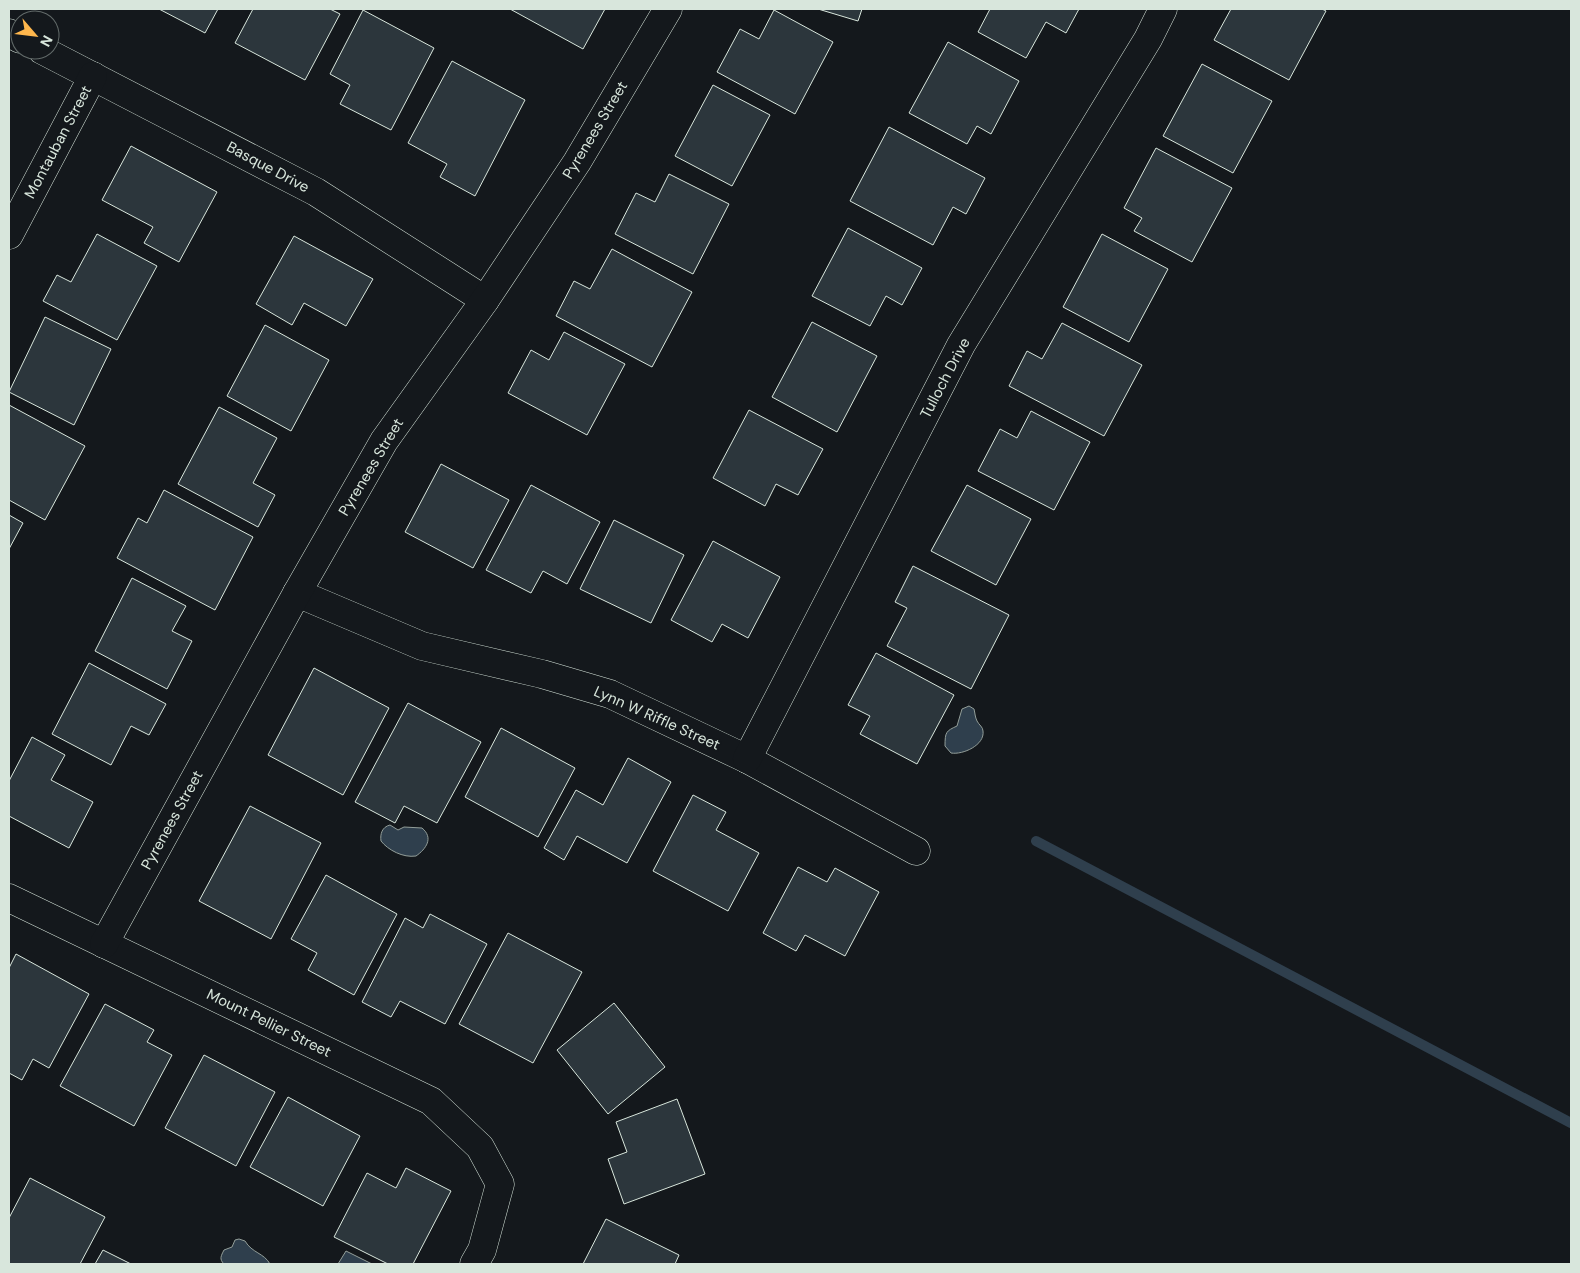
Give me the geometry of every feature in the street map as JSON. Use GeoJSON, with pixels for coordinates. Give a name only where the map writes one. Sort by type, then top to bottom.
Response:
{"type":"FeatureCollection","features":[{"type":"Feature","properties":{"kind":"street","name":"Pyrenees Street"},"geometry":{"type":"LineString","coordinates":[[104,944],[297,593],[384,441],[485,300],[577,162],[668,9]]}},
{"type":"Feature","properties":{"kind":"street","name":"Tulloch Drive"},"geometry":{"type":"LineString","coordinates":[[747,759],[961,345],[1148,40],[1163,9]]}},
{"type":"Feature","properties":{"kind":"street","name":"Basque Drive"},"geometry":{"type":"LineString","coordinates":[[60,59],[316,192],[485,300]]}},
{"type":"Feature","properties":{"kind":"street","name":"Montauban Street"},"geometry":{"type":"LineString","coordinates":[[9,235],[93,76]]}},
{"type":"Feature","properties":{"kind":"street","name":"Lynn W Riffle Street"},"geometry":{"type":"LineString","coordinates":[[297,593],[422,646],[542,674],[610,694],[747,759],[916,851]]}},
{"type":"Feature","properties":{"kind":"street","name":"Mount Pellier Street"},"geometry":{"type":"LineString","coordinates":[[9,898],[430,1101],[480,1147],[500,1184],[482,1250],[474,1264]]}},
{"type":"Feature","properties":{"kind":"water"},"geometry":{"type":"Polygon","coordinates":[[[969,706],[974,709],[976,720],[983,730],[983,736],[977,745],[967,751],[951,753],[945,746],[946,735],[948,731],[957,726],[962,709],[969,706]]]}},
{"type":"Feature","properties":{"kind":"water"},"geometry":{"type":"Polygon","coordinates":[[[390,825],[398,830],[404,827],[422,828],[428,836],[423,850],[416,856],[406,856],[401,855],[384,844],[381,841],[381,833],[383,829],[390,825]]]}},
{"type":"Feature","properties":{"kind":"water"},"geometry":{"type":"Polygon","coordinates":[[[235,1240],[245,1241],[251,1248],[265,1257],[270,1264],[224,1264],[221,1261],[221,1257],[224,1250],[232,1247],[235,1240]]]}},
{"type":"Feature","properties":{"kind":"water"},"geometry":{"type":"Polygon","coordinates":[[[346,1251],[372,1264],[338,1264],[346,1251]]]}},
{"type":"Feature","properties":{"kind":"building"},"geometry":{"type":"Polygon","coordinates":[[[159,9],[218,9],[205,33],[159,9]]]}},
{"type":"Feature","properties":{"kind":"building"},"geometry":{"type":"Polygon","coordinates":[[[253,9],[330,9],[340,14],[305,80],[235,43],[253,9]]]}},
{"type":"Feature","properties":{"kind":"building"},"geometry":{"type":"Polygon","coordinates":[[[510,9],[605,9],[583,49],[510,9]]]}},
{"type":"Feature","properties":{"kind":"building"},"geometry":{"type":"Polygon","coordinates":[[[818,9],[862,9],[858,21],[818,9]]]}},
{"type":"Feature","properties":{"kind":"building"},"geometry":{"type":"Polygon","coordinates":[[[990,9],[1079,9],[1066,33],[1046,22],[1026,58],[978,32],[990,9]]]}},
{"type":"Feature","properties":{"kind":"building"},"geometry":{"type":"Polygon","coordinates":[[[1231,9],[1322,9],[1326,11],[1289,80],[1214,40],[1231,9]]]}},
{"type":"Feature","properties":{"kind":"building"},"geometry":{"type":"Polygon","coordinates":[[[363,10],[434,48],[391,130],[340,104],[350,85],[330,74],[363,10]]]}},
{"type":"Feature","properties":{"kind":"building"},"geometry":{"type":"Polygon","coordinates":[[[774,10],[833,42],[795,114],[717,72],[740,29],[759,39],[774,10]]]}},
{"type":"Feature","properties":{"kind":"building"},"geometry":{"type":"Polygon","coordinates":[[[948,42],[1019,81],[991,134],[977,126],[967,144],[909,113],[948,42]]]}},
{"type":"Feature","properties":{"kind":"building"},"geometry":{"type":"Polygon","coordinates":[[[452,61],[525,100],[475,196],[440,177],[447,164],[408,143],[452,61]]]}},
{"type":"Feature","properties":{"kind":"building"},"geometry":{"type":"Polygon","coordinates":[[[1202,64],[1272,101],[1233,173],[1163,136],[1202,64]]]}},
{"type":"Feature","properties":{"kind":"building"},"geometry":{"type":"Polygon","coordinates":[[[713,85],[770,115],[732,186],[675,156],[713,85]]]}},
{"type":"Feature","properties":{"kind":"building"},"geometry":{"type":"Polygon","coordinates":[[[889,127],[985,178],[966,214],[953,207],[933,245],[850,201],[889,127]]]}},
{"type":"Feature","properties":{"kind":"building"},"geometry":{"type":"Polygon","coordinates":[[[131,146],[217,192],[179,262],[144,243],[153,227],[102,200],[131,146]]]}},
{"type":"Feature","properties":{"kind":"building"},"geometry":{"type":"Polygon","coordinates":[[[1156,148],[1232,188],[1192,262],[1134,231],[1142,218],[1124,208],[1156,148]]]}},
{"type":"Feature","properties":{"kind":"building"},"geometry":{"type":"Polygon","coordinates":[[[669,174],[729,204],[693,274],[615,234],[636,193],[655,202],[669,174]]]}},
{"type":"Feature","properties":{"kind":"building"},"geometry":{"type":"Polygon","coordinates":[[[848,228],[922,268],[902,305],[886,296],[870,326],[812,296],[848,228]]]}},
{"type":"Feature","properties":{"kind":"building"},"geometry":{"type":"Polygon","coordinates":[[[97,234],[157,266],[117,340],[43,301],[57,275],[71,282],[97,234]]]}},
{"type":"Feature","properties":{"kind":"building"},"geometry":{"type":"Polygon","coordinates":[[[1102,234],[1168,269],[1129,342],[1063,307],[1102,234]]]}},
{"type":"Feature","properties":{"kind":"building"},"geometry":{"type":"Polygon","coordinates":[[[294,236],[373,279],[346,326],[304,303],[292,325],[256,304],[294,236]]]}},
{"type":"Feature","properties":{"kind":"building"},"geometry":{"type":"Polygon","coordinates":[[[612,249],[692,292],[652,367],[556,316],[574,281],[590,289],[612,249]]]}},
{"type":"Feature","properties":{"kind":"building"},"geometry":{"type":"Polygon","coordinates":[[[45,317],[111,349],[74,425],[9,392],[45,317]]]}},
{"type":"Feature","properties":{"kind":"building"},"geometry":{"type":"Polygon","coordinates":[[[812,322],[877,356],[837,432],[772,397],[812,322]]]}},
{"type":"Feature","properties":{"kind":"building"},"geometry":{"type":"Polygon","coordinates":[[[1062,323],[1142,365],[1104,436],[1009,386],[1027,351],[1042,359],[1062,323]]]}},
{"type":"Feature","properties":{"kind":"building"},"geometry":{"type":"Polygon","coordinates":[[[265,325],[329,360],[291,431],[227,396],[265,325]]]}},
{"type":"Feature","properties":{"kind":"building"},"geometry":{"type":"Polygon","coordinates":[[[564,332],[625,364],[587,435],[508,393],[531,350],[549,360],[564,332]]]}},
{"type":"Feature","properties":{"kind":"building"},"geometry":{"type":"Polygon","coordinates":[[[9,405],[85,446],[45,520],[9,500],[9,405]]]}},
{"type":"Feature","properties":{"kind":"building"},"geometry":{"type":"Polygon","coordinates":[[[219,407],[277,438],[253,483],[275,495],[258,527],[178,484],[219,407]]]}},
{"type":"Feature","properties":{"kind":"building"},"geometry":{"type":"Polygon","coordinates":[[[749,410],[823,449],[798,495],[776,484],[765,506],[713,478],[749,410]]]}},
{"type":"Feature","properties":{"kind":"building"},"geometry":{"type":"Polygon","coordinates":[[[1031,411],[1090,442],[1054,510],[978,471],[1000,429],[1017,438],[1031,411]]]}},
{"type":"Feature","properties":{"kind":"building"},"geometry":{"type":"Polygon","coordinates":[[[441,464],[509,500],[473,568],[405,532],[441,464]]]}},
{"type":"Feature","properties":{"kind":"building"},"geometry":{"type":"Polygon","coordinates":[[[531,485],[600,522],[567,584],[543,571],[531,593],[486,570],[531,485]]]}},
{"type":"Feature","properties":{"kind":"building"},"geometry":{"type":"Polygon","coordinates":[[[967,485],[1031,519],[996,585],[931,551],[967,485]]]}},
{"type":"Feature","properties":{"kind":"building"},"geometry":{"type":"Polygon","coordinates":[[[164,490],[253,537],[215,610],[117,558],[138,518],[147,523],[164,490]]]}},
{"type":"Feature","properties":{"kind":"building"},"geometry":{"type":"Polygon","coordinates":[[[9,515],[23,523],[9,549],[9,515]]]}},
{"type":"Feature","properties":{"kind":"building"},"geometry":{"type":"Polygon","coordinates":[[[614,520],[684,555],[651,623],[580,589],[614,520]]]}},
{"type":"Feature","properties":{"kind":"building"},"geometry":{"type":"Polygon","coordinates":[[[713,541],[780,577],[748,638],[722,624],[712,642],[671,620],[713,541]]]}},
{"type":"Feature","properties":{"kind":"building"},"geometry":{"type":"Polygon","coordinates":[[[913,566],[1009,615],[971,689],[887,646],[907,608],[895,602],[913,566]]]}},
{"type":"Feature","properties":{"kind":"building"},"geometry":{"type":"Polygon","coordinates":[[[132,578],[186,606],[172,631],[192,641],[167,689],[95,651],[132,578]]]}},
{"type":"Feature","properties":{"kind":"building"},"geometry":{"type":"Polygon","coordinates":[[[876,653],[954,695],[917,764],[860,734],[870,716],[848,705],[876,653]]]}},
{"type":"Feature","properties":{"kind":"building"},"geometry":{"type":"Polygon","coordinates":[[[89,663],[166,704],[149,735],[131,726],[111,765],[52,734],[89,663]]]}},
{"type":"Feature","properties":{"kind":"building"},"geometry":{"type":"Polygon","coordinates":[[[314,668],[389,708],[343,795],[268,755],[314,668]]]}},
{"type":"Feature","properties":{"kind":"building"},"geometry":{"type":"Polygon","coordinates":[[[408,703],[481,742],[437,823],[404,806],[395,823],[355,802],[408,703]]]}},
{"type":"Feature","properties":{"kind":"building"},"geometry":{"type":"Polygon","coordinates":[[[501,728],[575,768],[538,837],[465,797],[501,728]]]}},
{"type":"Feature","properties":{"kind":"building"},"geometry":{"type":"Polygon","coordinates":[[[32,737],[65,755],[51,780],[93,802],[69,848],[9,816],[9,781],[32,737]]]}},
{"type":"Feature","properties":{"kind":"building"},"geometry":{"type":"Polygon","coordinates":[[[628,758],[671,782],[627,863],[577,836],[564,860],[544,848],[576,790],[603,805],[628,758]]]}},
{"type":"Feature","properties":{"kind":"building"},"geometry":{"type":"Polygon","coordinates":[[[693,795],[726,812],[716,830],[759,853],[728,911],[653,871],[693,795]]]}},
{"type":"Feature","properties":{"kind":"building"},"geometry":{"type":"Polygon","coordinates":[[[250,806],[321,843],[271,939],[199,901],[250,806]]]}},
{"type":"Feature","properties":{"kind":"building"},"geometry":{"type":"Polygon","coordinates":[[[798,867],[827,882],[835,868],[879,892],[845,956],[805,935],[796,951],[763,933],[798,867]]]}},
{"type":"Feature","properties":{"kind":"building"},"geometry":{"type":"Polygon","coordinates":[[[326,875],[397,914],[354,995],[308,970],[317,953],[291,939],[326,875]]]}},
{"type":"Feature","properties":{"kind":"building"},"geometry":{"type":"Polygon","coordinates":[[[430,914],[487,944],[445,1024],[400,1001],[391,1017],[362,1002],[405,918],[423,928],[430,914]]]}},
{"type":"Feature","properties":{"kind":"building"},"geometry":{"type":"Polygon","coordinates":[[[508,933],[582,972],[533,1063],[459,1024],[508,933]]]}},
{"type":"Feature","properties":{"kind":"building"},"geometry":{"type":"Polygon","coordinates":[[[16,954],[89,994],[49,1068],[33,1059],[22,1080],[9,1073],[9,968],[16,954]]]}},
{"type":"Feature","properties":{"kind":"building"},"geometry":{"type":"Polygon","coordinates":[[[614,1003],[665,1067],[608,1114],[557,1050],[614,1003]]]}},
{"type":"Feature","properties":{"kind":"building"},"geometry":{"type":"Polygon","coordinates":[[[105,1004],[154,1030],[147,1042],[172,1055],[134,1126],[60,1086],[105,1004]]]}},
{"type":"Feature","properties":{"kind":"building"},"geometry":{"type":"Polygon","coordinates":[[[204,1055],[275,1092],[236,1166],[165,1128],[204,1055]]]}},
{"type":"Feature","properties":{"kind":"building"},"geometry":{"type":"Polygon","coordinates":[[[288,1097],[360,1136],[323,1206],[250,1167],[288,1097]]]}},
{"type":"Feature","properties":{"kind":"building"},"geometry":{"type":"Polygon","coordinates":[[[677,1099],[705,1174],[624,1204],[608,1159],[627,1152],[616,1122],[677,1099]]]}},
{"type":"Feature","properties":{"kind":"building"},"geometry":{"type":"Polygon","coordinates":[[[406,1168],[451,1191],[413,1264],[388,1264],[334,1237],[367,1173],[396,1188],[406,1168]]]}},
{"type":"Feature","properties":{"kind":"building"},"geometry":{"type":"Polygon","coordinates":[[[30,1178],[105,1217],[80,1264],[9,1264],[9,1218],[30,1178]]]}},
{"type":"Feature","properties":{"kind":"building"},"geometry":{"type":"Polygon","coordinates":[[[606,1219],[679,1255],[675,1264],[583,1264],[606,1219]]]}},
{"type":"Feature","properties":{"kind":"building"},"geometry":{"type":"Polygon","coordinates":[[[103,1250],[131,1264],[95,1264],[103,1250]]]}},
{"type":"Feature","properties":{"kind":"waterway"},"geometry":{"type":"LineString","coordinates":[[1036,841],[1571,1123]]}}]}
